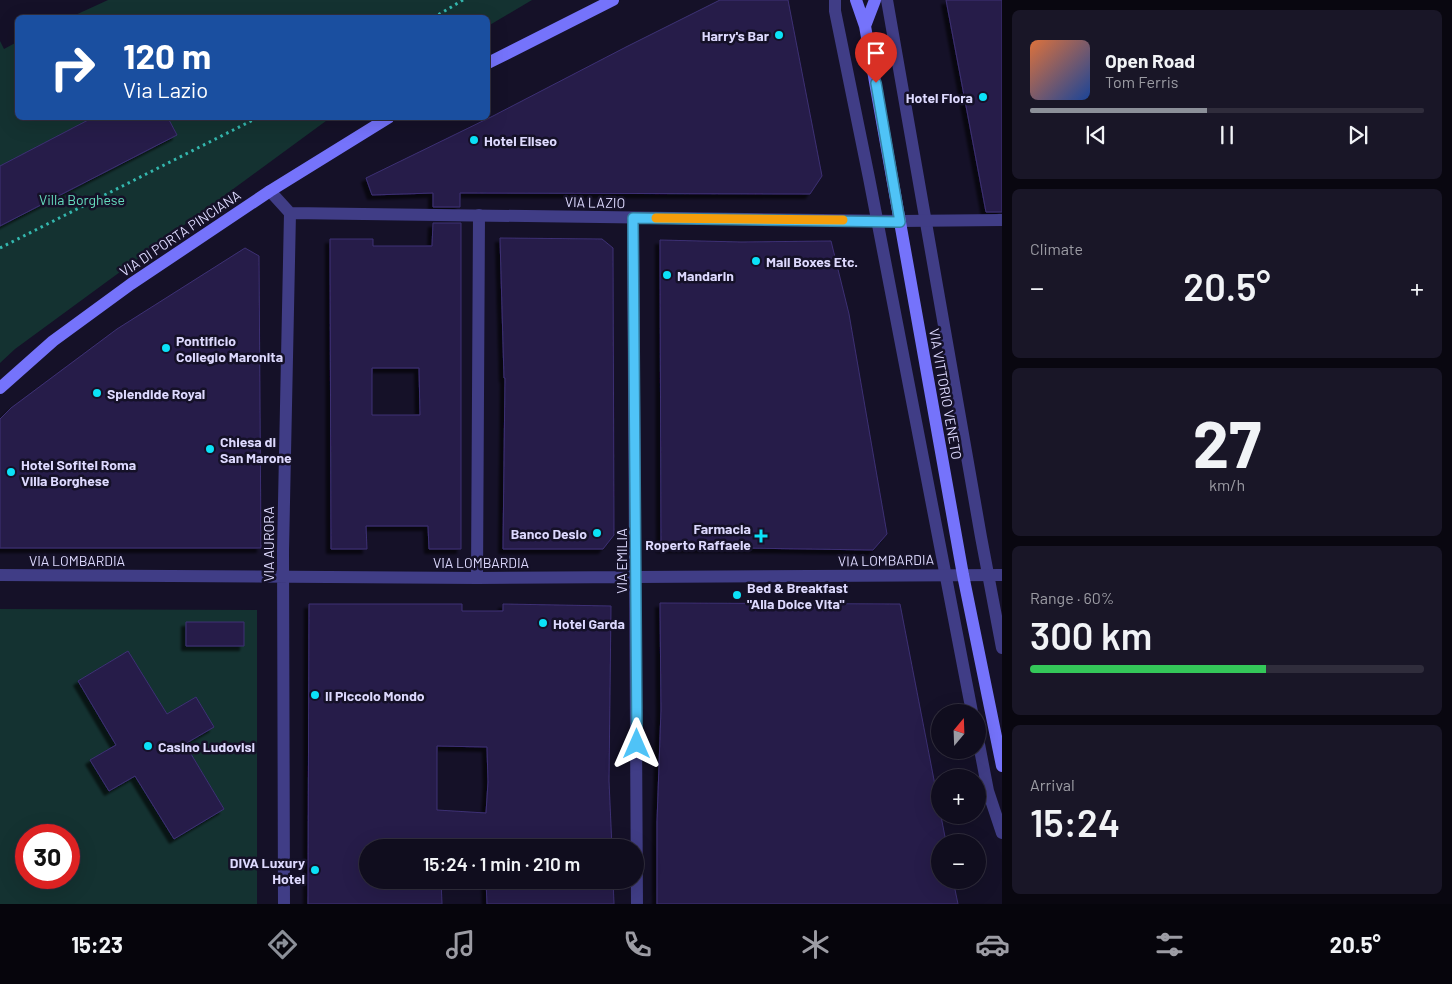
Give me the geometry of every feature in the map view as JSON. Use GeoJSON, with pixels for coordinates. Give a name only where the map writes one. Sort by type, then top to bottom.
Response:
{"type":"FeatureCollection","features":[{"type":"Feature","properties":{"kind":"main road"},"geometry":{"type":"LineString","coordinates":[[490,62],[613,0]]}},
{"type":"Feature","properties":{"kind":"main road","name":"VIA VITTORIO VENETO"},"geometry":{"type":"LineString","coordinates":[[856,0],[865,26],[963,575],[1002,766]]}},
{"type":"Feature","properties":{"kind":"main road"},"geometry":{"type":"LineString","coordinates":[[865,26],[875,0]]}},
{"type":"Feature","properties":{"kind":"main road","name":"VIA DI PORTA PINCIANA"},"geometry":{"type":"LineString","coordinates":[[0,388],[53,341],[131,284],[270,191],[385,120]]}},
{"type":"Feature","properties":{"kind":"street"},"geometry":{"type":"LineString","coordinates":[[835,0],[835,11],[970,704]]}},
{"type":"Feature","properties":{"kind":"street","name":"VIA VITTORIO VENETO"},"geometry":{"type":"LineString","coordinates":[[887,0],[1002,648]]}},
{"type":"Feature","properties":{"kind":"street"},"geometry":{"type":"LineString","coordinates":[[270,191],[290,213]]}},
{"type":"Feature","properties":{"kind":"street","name":"VIA LAZIO"},"geometry":{"type":"LineString","coordinates":[[290,213],[900,222],[1002,220]]}},
{"type":"Feature","properties":{"kind":"street","name":"VIA AURORA"},"geometry":{"type":"LineString","coordinates":[[284,904],[283,576],[290,213]]}},
{"type":"Feature","properties":{"kind":"street"},"geometry":{"type":"LineString","coordinates":[[478,578],[479,215]]}},
{"type":"Feature","properties":{"kind":"street","name":"VIA EMILIA"},"geometry":{"type":"LineString","coordinates":[[633,218],[637,904]]}},
{"type":"Feature","properties":{"kind":"street","name":"VIA LOMBARDIA"},"geometry":{"type":"LineString","coordinates":[[0,575],[478,578],[1002,575]]}},
{"type":"Feature","properties":{"kind":"street"},"geometry":{"type":"LineString","coordinates":[[982,759],[988,792],[1002,833]]}},
{"type":"Feature","properties":{"kind":"path"},"geometry":{"type":"LineString","coordinates":[[438,15],[463,0]]}},
{"type":"Feature","properties":{"kind":"path"},"geometry":{"type":"LineString","coordinates":[[0,248],[254,120]]}},
{"type":"Feature","properties":{"kind":"green space"},"geometry":{"type":"Polygon","coordinates":[[[108,0],[532,0],[490,25],[490,15],[75,15],[108,0]]]}},
{"type":"Feature","properties":{"kind":"green space","name":"Villa Borghese"},"geometry":{"type":"Polygon","coordinates":[[[0,41],[4,49],[15,43],[15,120],[327,120],[15,349],[0,363],[0,41]]]}},
{"type":"Feature","properties":{"kind":"green space"},"geometry":{"type":"Polygon","coordinates":[[[0,609],[257,610],[257,904],[0,904],[0,609]]]}},
{"type":"Feature","properties":{"kind":"building"},"geometry":{"type":"Polygon","coordinates":[[[720,0],[788,0],[822,176],[810,194],[460,193],[460,207],[433,207],[433,193],[372,195],[366,178],[485,120],[490,120],[490,117],[720,0]]]}},
{"type":"Feature","properties":{"kind":"building","name":"Hotel Flora"},"geometry":{"type":"Polygon","coordinates":[[[946,0],[1002,0],[1002,212],[986,212],[946,0]]]}},
{"type":"Feature","properties":{"kind":"building"},"geometry":{"type":"Polygon","coordinates":[[[88,120],[169,120],[177,135],[0,226],[0,166],[88,120]]]}},
{"type":"Feature","properties":{"kind":"building"},"geometry":{"type":"Polygon","coordinates":[[[433,223],[461,223],[461,549],[429,549],[428,526],[366,526],[367,549],[331,549],[330,239],[373,239],[373,246],[432,246],[433,223]],[[372,368],[372,415],[420,415],[419,368],[372,368]]]}},
{"type":"Feature","properties":{"kind":"building"},"geometry":{"type":"Polygon","coordinates":[[[500,238],[602,239],[613,248],[614,535],[603,549],[503,549],[505,378],[500,238]]]}},
{"type":"Feature","properties":{"kind":"building"},"geometry":{"type":"Polygon","coordinates":[[[660,240],[741,242],[831,241],[849,314],[887,534],[873,550],[661,548],[660,240]]]}},
{"type":"Feature","properties":{"kind":"building"},"geometry":{"type":"Polygon","coordinates":[[[245,248],[259,256],[261,548],[0,548],[0,419],[11,408],[117,329],[245,248]]]}},
{"type":"Feature","properties":{"kind":"building"},"geometry":{"type":"Polygon","coordinates":[[[660,603],[900,604],[932,769],[931,824],[943,824],[944,834],[931,834],[931,889],[955,889],[958,904],[657,904],[657,822],[661,710],[660,603]]]}},
{"type":"Feature","properties":{"kind":"building"},"geometry":{"type":"Polygon","coordinates":[[[309,604],[462,604],[462,611],[503,611],[503,604],[611,606],[609,781],[612,839],[359,839],[359,889],[441,889],[442,904],[308,904],[309,604]],[[437,746],[437,810],[486,813],[488,782],[487,747],[437,746]]]}},
{"type":"Feature","properties":{"kind":"building"},"geometry":{"type":"Polygon","coordinates":[[[186,622],[244,622],[244,646],[186,646],[186,622]]]}},
{"type":"Feature","properties":{"kind":"building","name":"Casino Ludovisi"},"geometry":{"type":"Polygon","coordinates":[[[128,651],[167,714],[196,697],[214,727],[185,744],[224,809],[174,839],[135,776],[109,791],[90,760],[116,745],[78,681],[128,651]]]}},
{"type":"Feature","properties":{"kind":"building"},"geometry":{"type":"Polygon","coordinates":[[[486,889],[613,889],[614,904],[487,904],[486,889]]]}},
{"type":"Feature","properties":{"kind":"slow traffic"},"geometry":{"type":"LineString","coordinates":[[656,218],[843,220]]}},
{"type":"Feature","properties":{"kind":"place","name":"Harry's Bar"},"geometry":{"type":"Point","coordinates":[779,35]}},
{"type":"Feature","properties":{"kind":"place","name":"Hotel Flora"},"geometry":{"type":"Point","coordinates":[983,97]}},
{"type":"Feature","properties":{"kind":"place","name":"Hotel Eliseo"},"geometry":{"type":"Point","coordinates":[474,140]}},
{"type":"Feature","properties":{"kind":"place","name":"Mail Boxes Etc."},"geometry":{"type":"Point","coordinates":[756,261]}},
{"type":"Feature","properties":{"kind":"place","name":"Mandarin"},"geometry":{"type":"Point","coordinates":[667,275]}},
{"type":"Feature","properties":{"kind":"place","name":"Pontificio Collegio Maronita"},"geometry":{"type":"Point","coordinates":[166,348]}},
{"type":"Feature","properties":{"kind":"place","name":"Splendide Royal"},"geometry":{"type":"Point","coordinates":[97,393]}},
{"type":"Feature","properties":{"kind":"place","name":"Chiesa di San Marone"},"geometry":{"type":"Point","coordinates":[210,449]}},
{"type":"Feature","properties":{"kind":"place","name":"Hotel Sofitel Roma Villa Borghese"},"geometry":{"type":"Point","coordinates":[11,472]}},
{"type":"Feature","properties":{"kind":"place","name":"Banco Desio"},"geometry":{"type":"Point","coordinates":[597,533]}},
{"type":"Feature","properties":{"kind":"place","name":"Farmacia Roperto Raffaele"},"geometry":{"type":"Point","coordinates":[761,536]}},
{"type":"Feature","properties":{"kind":"place","name":"Bed & Breakfast \"Alla Dolce Vita\""},"geometry":{"type":"Point","coordinates":[737,595]}},
{"type":"Feature","properties":{"kind":"place","name":"Hotel Garda"},"geometry":{"type":"Point","coordinates":[543,623]}},
{"type":"Feature","properties":{"kind":"place","name":"Il Piccolo Mondo"},"geometry":{"type":"Point","coordinates":[315,695]}},
{"type":"Feature","properties":{"kind":"place","name":"Casino Ludovisi"},"geometry":{"type":"Point","coordinates":[148,746]}},
{"type":"Feature","properties":{"kind":"place","name":"DIVA Luxury Hotel"},"geometry":{"type":"Point","coordinates":[315,870]}},
{"type":"Feature","properties":{"kind":"route"},"geometry":{"type":"LineString","coordinates":[[637,744],[633,218],[900,222],[876,83]]}}]}
